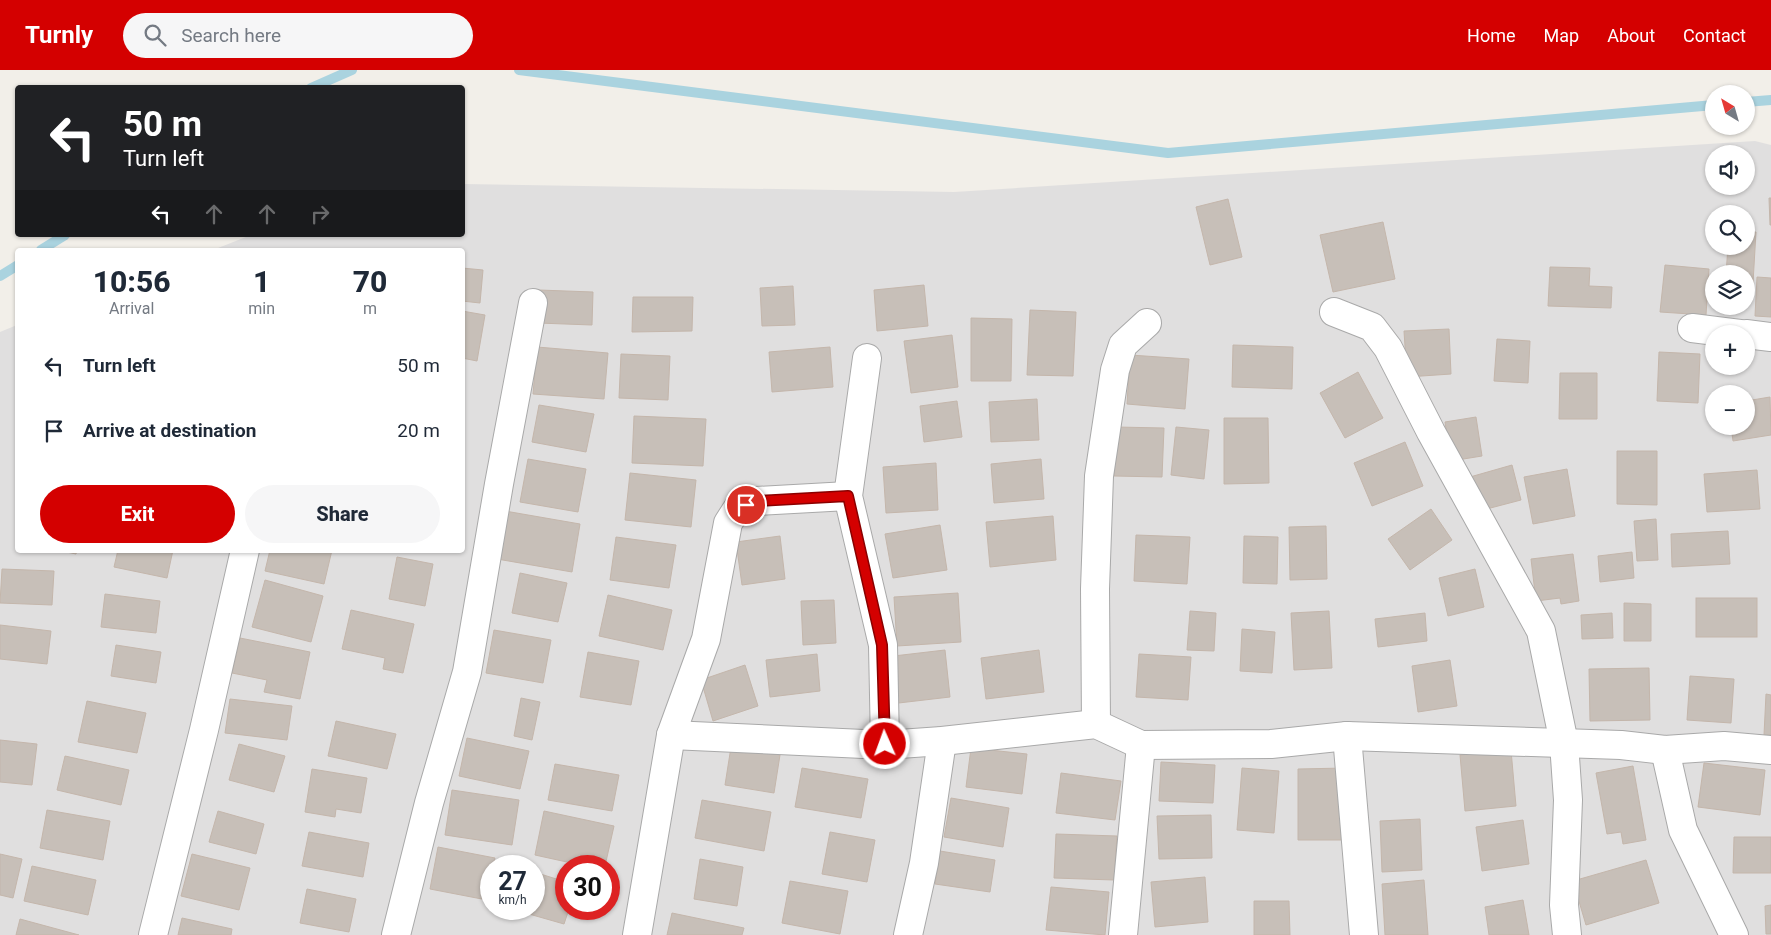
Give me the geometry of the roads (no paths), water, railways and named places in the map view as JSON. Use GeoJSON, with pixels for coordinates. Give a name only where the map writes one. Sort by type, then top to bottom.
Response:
{"type":"FeatureCollection","features":[{"type":"Feature","properties":{"kind":"street"},"geometry":{"type":"LineString","coordinates":[[396,935],[429,802],[467,672],[499,484],[533,303]]}},
{"type":"Feature","properties":{"kind":"street"},"geometry":{"type":"LineString","coordinates":[[1334,312],[1372,327],[1388,348],[1431,432],[1541,631],[1564,743],[1568,800],[1564,905],[1567,935]]}},
{"type":"Feature","properties":{"kind":"street"},"geometry":{"type":"LineString","coordinates":[[1096,724],[1095,589],[1099,476],[1115,370],[1123,345],[1147,323]]}},
{"type":"Feature","properties":{"kind":"street"},"geometry":{"type":"LineString","coordinates":[[1692,328],[1705,330]]}},
{"type":"Feature","properties":{"kind":"street"},"geometry":{"type":"LineString","coordinates":[[1755,335],[1771,337]]}},
{"type":"Feature","properties":{"kind":"street"},"geometry":{"type":"LineString","coordinates":[[867,358],[848,496],[882,645],[885,744]]}},
{"type":"Feature","properties":{"kind":"street"},"geometry":{"type":"LineString","coordinates":[[637,935],[671,736],[706,639],[728,524],[737,509],[756,501],[848,496]]}},
{"type":"Feature","properties":{"kind":"street"},"geometry":{"type":"LineString","coordinates":[[153,935],[206,720],[244,553]]}},
{"type":"Feature","properties":{"kind":"street"},"geometry":{"type":"LineString","coordinates":[[671,736],[885,744],[942,742],[1096,724],[1141,745],[1271,744],[1347,736],[1621,745],[1665,750],[1724,746],[1771,750]]}},
{"type":"Feature","properties":{"kind":"street"},"geometry":{"type":"LineString","coordinates":[[1347,736],[1364,935]]}},
{"type":"Feature","properties":{"kind":"street"},"geometry":{"type":"LineString","coordinates":[[908,935],[924,863],[942,742]]}},
{"type":"Feature","properties":{"kind":"street"},"geometry":{"type":"LineString","coordinates":[[1123,935],[1141,745]]}},
{"type":"Feature","properties":{"kind":"street"},"geometry":{"type":"LineString","coordinates":[[1665,750],[1683,830],[1734,935]]}},
{"type":"Feature","properties":{"kind":"waterway"},"geometry":{"type":"LineString","coordinates":[[318,85],[352,70]]}},
{"type":"Feature","properties":{"kind":"waterway"},"geometry":{"type":"LineString","coordinates":[[519,70],[1168,153],[1705,106]]}},
{"type":"Feature","properties":{"kind":"waterway"},"geometry":{"type":"LineString","coordinates":[[1755,101],[1771,100]]}},
{"type":"Feature","properties":{"kind":"waterway"},"geometry":{"type":"LineString","coordinates":[[44,248],[62,237]]}},
{"type":"Feature","properties":{"kind":"waterway"},"geometry":{"type":"LineString","coordinates":[[0,276],[15,267]]}}]}
